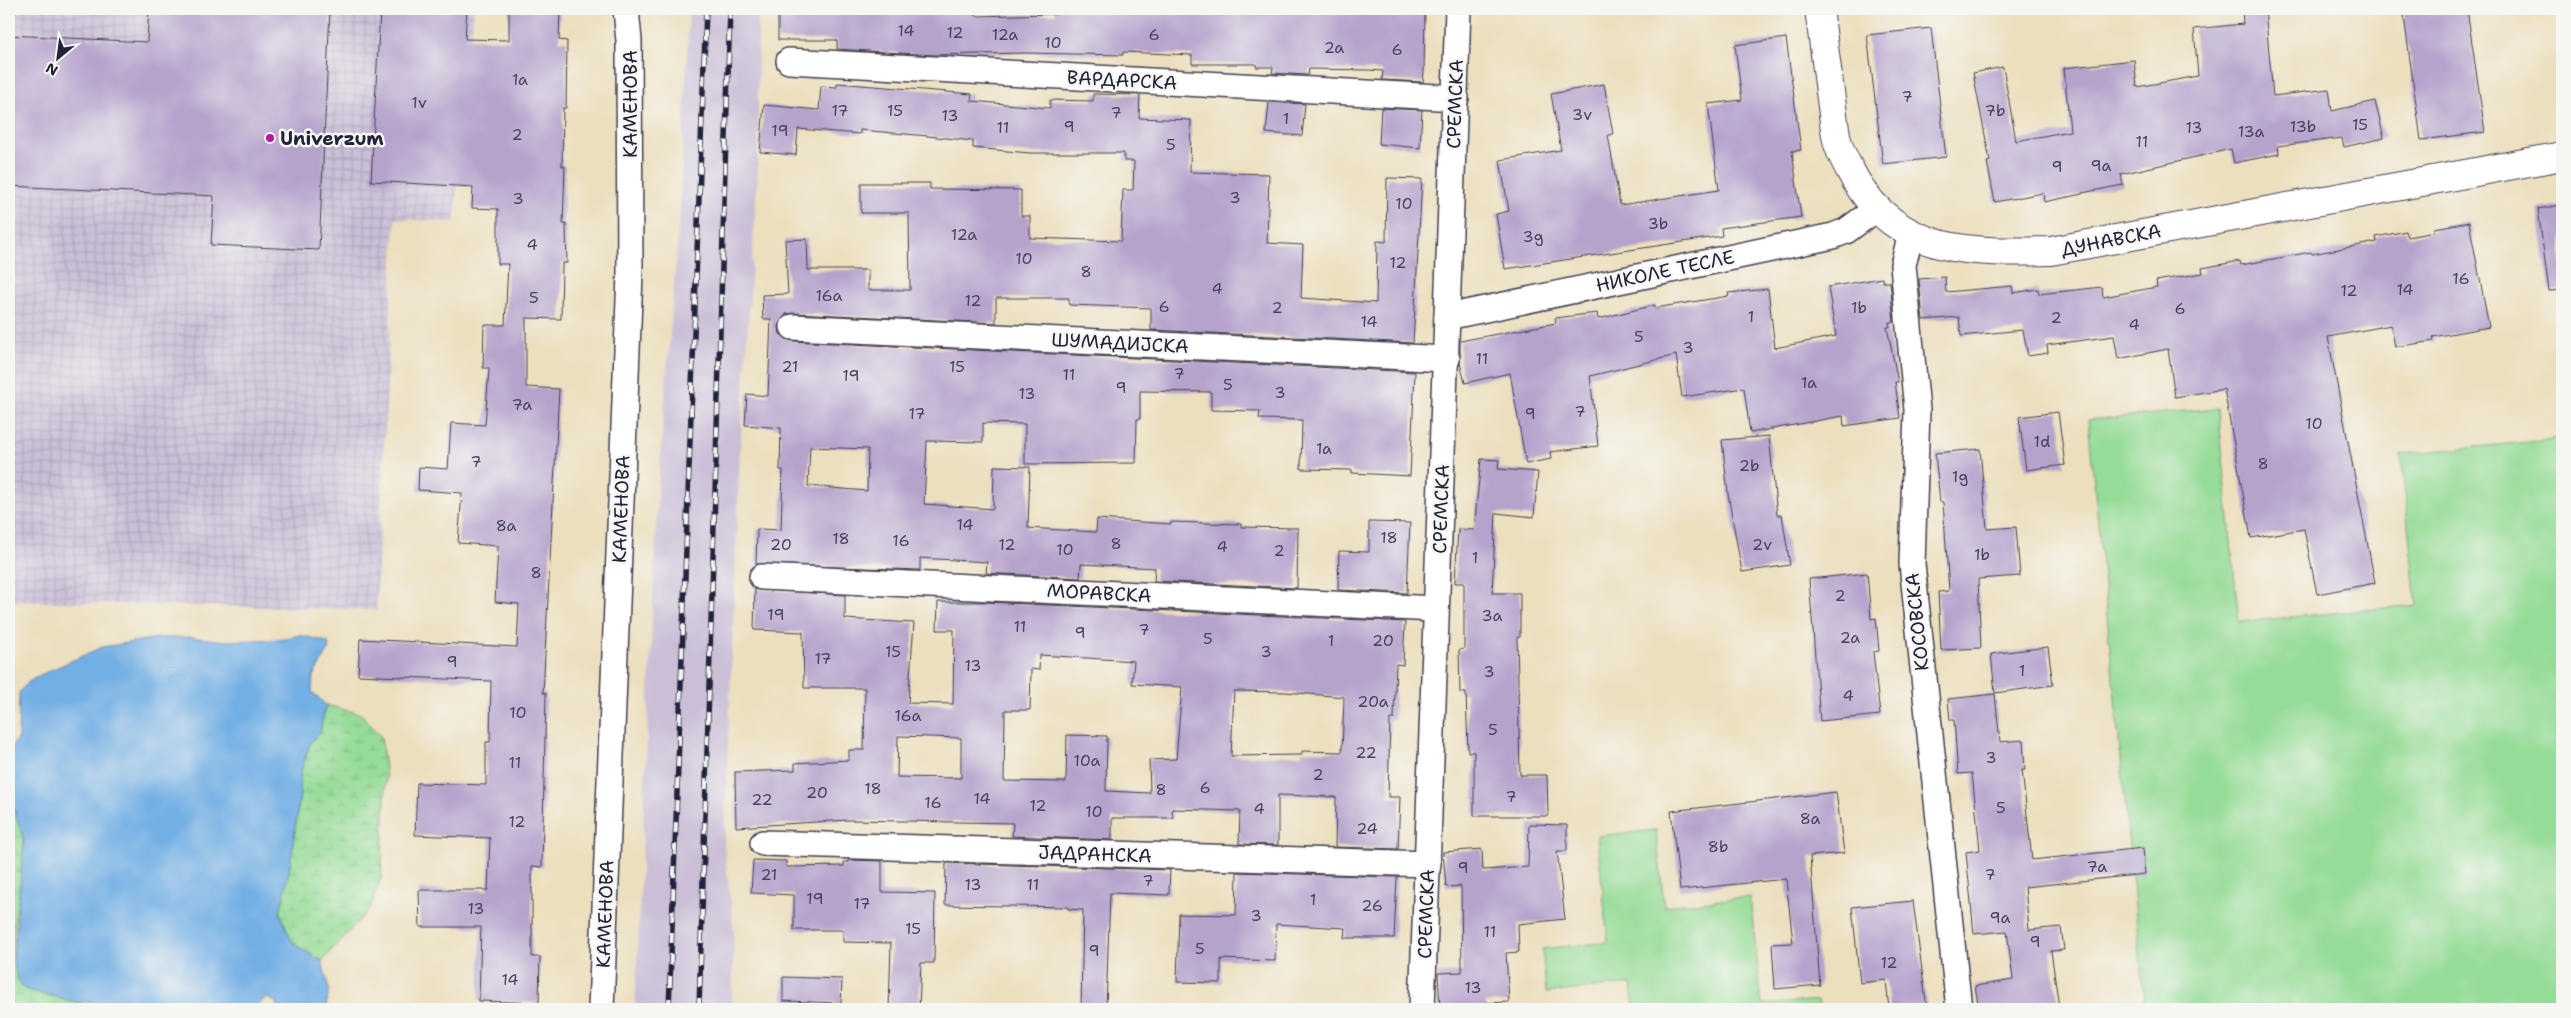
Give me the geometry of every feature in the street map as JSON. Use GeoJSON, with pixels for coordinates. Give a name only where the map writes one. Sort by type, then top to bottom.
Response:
{"type":"FeatureCollection","features":[{"type":"Feature","properties":{"kind":"main road","name":"ДУНАВСКА"},"geometry":{"type":"LineString","coordinates":[[1819,9],[1837,141],[1847,166],[1876,209],[1892,223],[1928,241],[1993,252],[2050,251],[2562,156]]}},
{"type":"Feature","properties":{"kind":"street","name":"КАМЕНОВА"},"geometry":{"type":"LineString","coordinates":[[601,1009],[630,274],[629,41],[626,9]]}},
{"type":"Feature","properties":{"kind":"street","name":"СРЕМСКА"},"geometry":{"type":"LineString","coordinates":[[1422,1009],[1447,359],[1458,9]]}},
{"type":"Feature","properties":{"kind":"street","name":"ВАРДАРСКА"},"geometry":{"type":"LineString","coordinates":[[789,61],[1456,98]]}},
{"type":"Feature","properties":{"kind":"street","name":"НИКОЛЕ ТЕСЛЕ"},"geometry":{"type":"LineString","coordinates":[[1447,317],[1833,236],[1846,231],[1876,209]]}},
{"type":"Feature","properties":{"kind":"street","name":"КОСОВСКА"},"geometry":{"type":"LineString","coordinates":[[1911,234],[1904,265],[1917,410],[1912,564],[1960,1009]]}},
{"type":"Feature","properties":{"kind":"street","name":"ШУМАДИЈСКА"},"geometry":{"type":"LineString","coordinates":[[793,328],[1447,359]]}},
{"type":"Feature","properties":{"kind":"street","name":"МОРАВСКА"},"geometry":{"type":"LineString","coordinates":[[762,577],[1436,609]]}},
{"type":"Feature","properties":{"kind":"street","name":"ЈАДРАНСКА"},"geometry":{"type":"LineString","coordinates":[[763,843],[1428,864]]}},
{"type":"Feature","properties":{"kind":"shaded area"},"geometry":{"type":"Polygon","coordinates":[[[9,9],[474,9],[454,222],[395,219],[376,610],[9,601],[9,9]]]}},
{"type":"Feature","properties":{"kind":"shaded area"},"geometry":{"type":"Polygon","coordinates":[[[689,9],[758,9],[758,168],[740,452],[724,844],[734,933],[732,1009],[635,1009],[658,487],[680,208],[689,9]]]}},
{"type":"Feature","properties":{"kind":"green space"},"geometry":{"type":"Polygon","coordinates":[[[2218,408],[2239,622],[2416,605],[2401,454],[2562,439],[2562,1009],[2145,1009],[2088,420],[2218,408]]]}},
{"type":"Feature","properties":{"kind":"green space"},"geometry":{"type":"Polygon","coordinates":[[[326,705],[361,714],[381,737],[386,777],[381,878],[371,907],[322,961],[304,951],[292,941],[280,913],[289,872],[300,794],[300,774],[310,743],[320,732],[326,705]]]}},
{"type":"Feature","properties":{"kind":"green space"},"geometry":{"type":"Polygon","coordinates":[[[9,803],[19,822],[23,841],[23,861],[13,941],[15,964],[24,989],[76,1002],[91,1001],[101,1009],[9,1009],[9,803]]]}},
{"type":"Feature","properties":{"kind":"green space"},"geometry":{"type":"Polygon","coordinates":[[[1656,830],[1664,906],[1750,897],[1762,1005],[1818,1000],[1819,1009],[1634,1009],[1631,984],[1546,993],[1542,949],[1608,942],[1597,836],[1656,830]]]}},
{"type":"Feature","properties":{"kind":"water"},"geometry":{"type":"Polygon","coordinates":[[[299,635],[328,642],[329,650],[313,676],[312,692],[326,705],[320,732],[310,743],[300,774],[300,794],[289,872],[280,913],[292,941],[304,951],[322,961],[329,989],[326,1009],[277,1009],[276,1002],[266,998],[253,1009],[101,1009],[91,1001],[76,1002],[24,989],[17,978],[13,961],[24,841],[15,811],[9,803],[9,750],[18,738],[19,693],[27,683],[40,675],[102,647],[157,638],[190,637],[227,641],[285,639],[299,635]]]}},
{"type":"Feature","properties":{"kind":"building"},"geometry":{"type":"Polygon","coordinates":[[[149,9],[330,9],[319,250],[211,245],[214,196],[9,186],[9,35],[147,42],[149,9]]]}},
{"type":"Feature","properties":{"kind":"building"},"geometry":{"type":"Polygon","coordinates":[[[380,9],[467,9],[465,39],[509,40],[509,9],[560,9],[559,40],[567,41],[566,108],[563,108],[562,166],[565,166],[563,224],[566,224],[567,263],[562,263],[561,319],[526,318],[526,387],[559,389],[543,693],[546,693],[542,867],[532,866],[532,957],[540,957],[539,1003],[479,1001],[481,927],[420,927],[419,890],[488,890],[490,838],[415,835],[417,783],[486,785],[486,742],[490,742],[491,681],[358,675],[360,639],[517,647],[519,604],[495,602],[498,546],[458,543],[462,493],[418,490],[419,467],[448,469],[451,423],[485,425],[489,368],[483,368],[484,325],[505,325],[508,264],[498,264],[498,209],[472,208],[473,187],[371,181],[380,9]]]}},
{"type":"Feature","properties":{"kind":"building"},"geometry":{"type":"Polygon","coordinates":[[[793,9],[976,9],[976,16],[1055,14],[1055,9],[1425,9],[1423,82],[1382,80],[1383,71],[1309,69],[1308,75],[1272,73],[1273,67],[1256,67],[1256,64],[1192,64],[1192,55],[1123,52],[1123,55],[1026,53],[933,55],[837,49],[837,40],[778,40],[778,13],[793,13],[793,9]]]}},
{"type":"Feature","properties":{"kind":"building"},"geometry":{"type":"Polygon","coordinates":[[[2242,9],[2265,9],[2273,96],[2329,89],[2332,111],[2375,101],[2384,138],[2344,147],[2342,138],[2278,146],[2279,154],[2234,163],[2231,149],[2121,174],[2123,185],[2044,202],[2043,193],[1995,202],[1987,162],[1990,161],[1973,73],[2003,67],[2016,141],[2070,131],[2064,68],[2134,60],[2137,87],[2198,76],[2194,29],[2243,24],[2242,9]]]}},
{"type":"Feature","properties":{"kind":"building"},"geometry":{"type":"Polygon","coordinates":[[[2403,9],[2467,9],[2485,132],[2421,140],[2403,9]]]}},
{"type":"Feature","properties":{"kind":"building"},"geometry":{"type":"Polygon","coordinates":[[[1931,28],[1946,157],[1883,164],[1867,35],[1931,28]]]}},
{"type":"Feature","properties":{"kind":"building"},"geometry":{"type":"Polygon","coordinates":[[[1786,38],[1801,150],[1792,151],[1801,217],[1721,228],[1722,236],[1505,269],[1496,214],[1509,211],[1500,160],[1561,150],[1551,94],[1604,84],[1613,134],[1608,135],[1620,205],[1719,190],[1708,104],[1742,100],[1735,45],[1786,38]]]}},
{"type":"Feature","properties":{"kind":"building"},"geometry":{"type":"Polygon","coordinates":[[[837,83],[972,94],[971,101],[1050,108],[1050,100],[1093,101],[1093,94],[1140,95],[1139,118],[1191,120],[1190,172],[1269,174],[1267,243],[1303,245],[1301,298],[1376,303],[1377,241],[1386,242],[1387,178],[1422,179],[1413,343],[1151,330],[1151,308],[1069,305],[1069,298],[996,298],[996,323],[794,313],[786,314],[779,326],[780,334],[792,341],[1415,372],[1410,476],[1352,473],[1352,470],[1301,469],[1302,420],[1259,419],[1260,411],[1211,410],[1211,392],[1140,391],[1140,419],[1137,419],[1136,463],[1025,464],[1025,424],[983,423],[983,442],[927,441],[924,504],[993,509],[994,466],[1030,467],[1028,528],[1096,532],[1097,519],[1171,524],[1171,522],[1241,524],[1241,527],[1298,528],[1297,588],[1154,581],[1155,568],[1081,564],[1080,578],[986,573],[987,562],[920,558],[920,570],[756,564],[757,529],[781,530],[783,470],[780,470],[781,428],[745,425],[747,394],[768,396],[771,319],[763,319],[762,295],[788,294],[785,240],[807,239],[808,270],[868,270],[868,290],[910,290],[909,213],[861,213],[861,183],[930,183],[930,189],[1021,190],[1021,216],[1030,216],[1030,238],[1121,241],[1123,190],[1133,190],[1134,161],[1124,161],[1124,153],[1030,153],[973,148],[973,141],[928,136],[860,130],[860,134],[798,129],[796,155],[760,152],[764,105],[819,110],[821,86],[837,87],[837,83]],[[810,447],[808,486],[867,491],[868,449],[810,447]]]}},
{"type":"Feature","properties":{"kind":"building"},"geometry":{"type":"Polygon","coordinates":[[[1269,102],[1305,104],[1302,136],[1266,133],[1269,102]]]}},
{"type":"Feature","properties":{"kind":"building"},"geometry":{"type":"Polygon","coordinates":[[[1381,108],[1422,110],[1420,148],[1379,144],[1381,108]]]}},
{"type":"Feature","properties":{"kind":"building"},"geometry":{"type":"Polygon","coordinates":[[[2562,205],[2562,290],[2549,291],[2538,209],[2562,205]]]}},
{"type":"Feature","properties":{"kind":"building"},"geometry":{"type":"Polygon","coordinates":[[[2469,222],[2489,327],[2433,337],[2434,341],[2395,347],[2391,325],[2328,337],[2375,583],[2317,594],[2304,529],[2251,538],[2224,389],[2175,397],[2168,349],[2118,359],[2114,336],[2047,345],[2048,353],[2028,356],[2023,330],[1961,336],[1959,317],[1923,320],[1919,279],[1945,277],[1946,292],[2012,286],[2013,293],[2038,289],[2039,294],[2102,287],[2103,297],[2157,287],[2156,281],[2203,273],[2202,268],[2240,261],[2241,265],[2311,252],[2312,254],[2377,242],[2376,237],[2406,231],[2408,237],[2434,232],[2434,228],[2469,222]]]}},
{"type":"Feature","properties":{"kind":"building"},"geometry":{"type":"Polygon","coordinates":[[[1882,278],[1883,282],[1890,282],[1894,322],[1889,322],[1890,327],[1887,327],[1898,382],[1895,382],[1900,418],[1844,426],[1843,416],[1750,433],[1744,388],[1682,397],[1676,355],[1590,376],[1598,446],[1550,452],[1551,459],[1526,464],[1510,373],[1465,383],[1460,363],[1460,341],[1556,323],[1555,318],[1597,313],[1598,319],[1655,305],[1655,308],[1729,296],[1728,293],[1768,289],[1775,348],[1836,336],[1828,287],[1882,278]]]}},
{"type":"Feature","properties":{"kind":"building"},"geometry":{"type":"Polygon","coordinates":[[[2058,412],[2065,465],[2026,470],[2019,417],[2058,412]]]}},
{"type":"Feature","properties":{"kind":"building"},"geometry":{"type":"Polygon","coordinates":[[[1769,436],[1777,515],[1782,515],[1790,565],[1742,572],[1728,494],[1722,440],[1769,436]]]}},
{"type":"Feature","properties":{"kind":"building"},"geometry":{"type":"Polygon","coordinates":[[[1980,449],[1987,529],[2016,527],[2020,576],[1978,579],[1981,648],[1941,650],[1938,592],[1949,591],[1943,502],[1940,502],[1935,453],[1980,449]]]}},
{"type":"Feature","properties":{"kind":"building"},"geometry":{"type":"Polygon","coordinates":[[[1481,459],[1499,460],[1498,469],[1538,472],[1534,517],[1496,513],[1492,593],[1520,593],[1520,637],[1517,637],[1520,775],[1547,775],[1548,816],[1474,816],[1474,752],[1468,752],[1466,693],[1460,693],[1459,650],[1464,649],[1464,583],[1455,583],[1458,529],[1474,530],[1481,459]]]}},
{"type":"Feature","properties":{"kind":"building"},"geometry":{"type":"Polygon","coordinates":[[[1369,522],[1410,523],[1407,593],[1338,590],[1339,551],[1369,552],[1369,522]]]}},
{"type":"Feature","properties":{"kind":"building"},"geometry":{"type":"Polygon","coordinates":[[[1867,573],[1871,619],[1876,618],[1879,651],[1873,652],[1880,715],[1820,721],[1809,579],[1867,573]]]}},
{"type":"Feature","properties":{"kind":"building"},"geometry":{"type":"Polygon","coordinates":[[[755,589],[845,595],[845,619],[914,623],[908,703],[953,704],[954,630],[937,630],[938,602],[985,602],[1405,622],[1403,665],[1396,664],[1394,719],[1390,719],[1388,797],[1400,797],[1398,849],[1335,847],[1336,797],[1278,795],[1278,845],[1239,844],[1240,811],[1172,809],[1173,818],[1112,818],[1112,840],[1012,836],[1013,823],[848,820],[736,827],[735,772],[795,770],[795,763],[849,760],[849,750],[864,750],[865,688],[804,688],[803,632],[754,630],[755,589]],[[1040,655],[1039,670],[1031,669],[1030,710],[1005,710],[1004,781],[1066,782],[1067,735],[1107,736],[1106,791],[1150,793],[1149,760],[1176,759],[1182,687],[1132,684],[1134,661],[1040,655]],[[1234,691],[1231,756],[1302,755],[1302,751],[1342,752],[1344,697],[1285,692],[1234,691]],[[898,736],[897,777],[961,778],[961,738],[898,736]]]}},
{"type":"Feature","properties":{"kind":"building"},"geometry":{"type":"Polygon","coordinates":[[[2048,647],[2053,685],[1995,693],[1991,654],[2048,647]]]}},
{"type":"Feature","properties":{"kind":"building"},"geometry":{"type":"Polygon","coordinates":[[[1995,694],[2000,742],[2023,740],[2025,770],[2022,770],[2032,860],[2143,848],[2145,874],[2025,887],[2029,930],[2061,927],[2064,950],[2051,951],[2059,1007],[1979,1009],[1975,986],[2013,980],[2007,931],[1974,934],[1966,852],[1980,850],[1972,773],[1958,774],[1954,720],[1950,720],[1948,699],[1995,694]]]}},
{"type":"Feature","properties":{"kind":"building"},"geometry":{"type":"Polygon","coordinates":[[[1836,792],[1844,853],[1810,856],[1820,985],[1775,989],[1772,944],[1793,943],[1786,879],[1680,890],[1671,811],[1836,792]]]}},
{"type":"Feature","properties":{"kind":"building"},"geometry":{"type":"Polygon","coordinates":[[[1529,824],[1567,825],[1567,851],[1557,851],[1565,919],[1518,924],[1519,952],[1506,953],[1509,1002],[1486,1003],[1486,1009],[1440,1009],[1438,973],[1462,972],[1461,886],[1446,887],[1443,852],[1482,849],[1483,870],[1528,867],[1529,824]]]}},
{"type":"Feature","properties":{"kind":"building"},"geometry":{"type":"Polygon","coordinates":[[[753,860],[786,861],[786,867],[844,866],[844,862],[848,862],[848,860],[882,861],[882,892],[935,893],[934,963],[921,963],[919,1009],[889,1009],[891,943],[843,942],[843,930],[794,930],[794,895],[751,893],[753,860]]]}},
{"type":"Feature","properties":{"kind":"building"},"geometry":{"type":"Polygon","coordinates":[[[946,863],[1170,870],[1169,895],[1110,893],[1106,1009],[1081,1009],[1083,910],[1068,909],[1068,907],[945,905],[946,863]]]}},
{"type":"Feature","properties":{"kind":"building"},"geometry":{"type":"Polygon","coordinates":[[[1237,872],[1397,877],[1394,938],[1344,938],[1345,928],[1276,924],[1275,961],[1221,959],[1221,983],[1177,982],[1179,914],[1236,915],[1237,872]]]}},
{"type":"Feature","properties":{"kind":"building"},"geometry":{"type":"Polygon","coordinates":[[[1913,901],[1927,1009],[1889,1009],[1886,980],[1860,983],[1852,907],[1913,901]]]}},
{"type":"Feature","properties":{"kind":"building"},"geometry":{"type":"Polygon","coordinates":[[[783,977],[842,979],[841,1003],[783,1001],[783,977]]]}},
{"type":"Feature","properties":{"kind":"railway"},"geometry":{"type":"LineString","coordinates":[[669,1009],[706,9]]}},
{"type":"Feature","properties":{"kind":"railway"},"geometry":{"type":"LineString","coordinates":[[699,1009],[730,9]]}},
{"type":"Feature","properties":{"kind":"place","name":"Univerzum"},"geometry":{"type":"Point","coordinates":[270,138]}}]}
